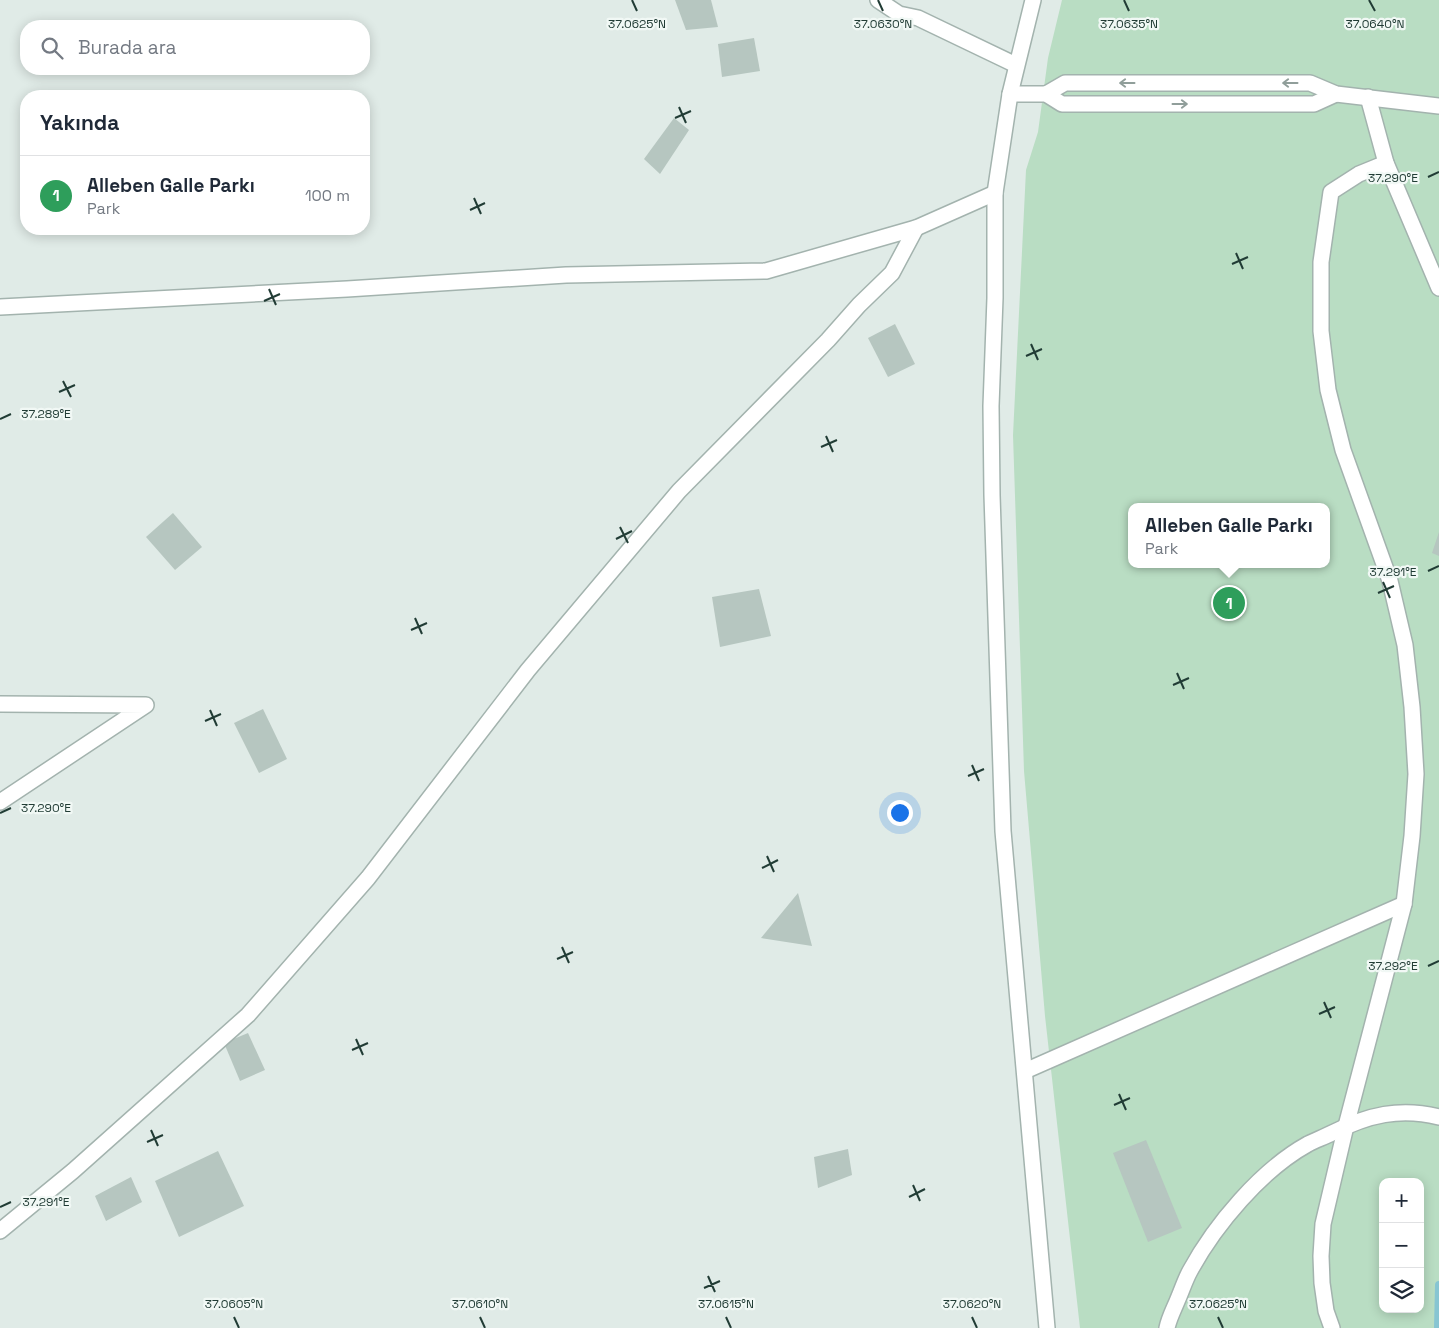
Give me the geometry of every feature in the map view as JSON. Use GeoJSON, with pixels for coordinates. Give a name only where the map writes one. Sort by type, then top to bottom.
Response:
{"type":"FeatureCollection","features":[{"type":"Feature","properties":{"kind":"street"},"geometry":{"type":"LineString","coordinates":[[878,0],[899,14],[918,18],[1016,65]]}},
{"type":"Feature","properties":{"kind":"street"},"geometry":{"type":"LineString","coordinates":[[1033,0],[1010,94],[995,193],[995,298],[991,406],[992,494],[1003,821],[1047,1328]]}},
{"type":"Feature","properties":{"kind":"street"},"geometry":{"type":"LineString","coordinates":[[1010,94],[1046,94],[1065,83],[1310,83],[1336,94],[1439,106]]}},
{"type":"Feature","properties":{"kind":"street"},"geometry":{"type":"LineString","coordinates":[[1046,94],[1062,104],[1314,104],[1336,94]]}},
{"type":"Feature","properties":{"kind":"street"},"geometry":{"type":"LineString","coordinates":[[1368,97],[1386,163],[1439,288]]}},
{"type":"Feature","properties":{"kind":"street"},"geometry":{"type":"LineString","coordinates":[[1332,1328],[1326,1311],[1322,1283],[1323,1224],[1346,1126],[1404,904],[1412,836],[1416,774],[1412,707],[1405,645],[1390,580],[1343,450],[1328,390],[1321,331],[1321,262],[1331,192],[1359,174],[1386,163]]}},
{"type":"Feature","properties":{"kind":"street"},"geometry":{"type":"LineString","coordinates":[[0,307],[566,275],[766,271],[916,228],[995,193]]}},
{"type":"Feature","properties":{"kind":"street"},"geometry":{"type":"LineString","coordinates":[[0,1231],[73,1171],[248,1015],[368,878],[528,670],[679,491],[892,273],[916,228]]}},
{"type":"Feature","properties":{"kind":"street"},"geometry":{"type":"LineString","coordinates":[[0,704],[146,705],[0,802]]}},
{"type":"Feature","properties":{"kind":"street"},"geometry":{"type":"LineString","coordinates":[[1025,1071],[1404,904]]}},
{"type":"Feature","properties":{"kind":"street"},"geometry":{"type":"LineString","coordinates":[[1167,1328],[1189,1272],[1214,1232],[1245,1195],[1278,1166],[1307,1145],[1364,1119],[1382,1114],[1403,1112],[1432,1115]]}},
{"type":"Feature","properties":{"kind":"green space"},"geometry":{"type":"Polygon","coordinates":[[[1062,0],[1439,0],[1439,1328],[1080,1328],[1045,1016],[1024,771],[1013,435],[1026,170],[1038,132],[1048,58],[1062,0]]]}},
{"type":"Feature","properties":{"kind":"building"},"geometry":{"type":"Polygon","coordinates":[[[675,0],[711,0],[718,27],[686,30],[675,0]]]}},
{"type":"Feature","properties":{"kind":"building"},"geometry":{"type":"Polygon","coordinates":[[[754,38],[760,71],[722,77],[718,44],[754,38]]]}},
{"type":"Feature","properties":{"kind":"building"},"geometry":{"type":"Polygon","coordinates":[[[674,118],[689,130],[660,174],[644,159],[674,118]]]}},
{"type":"Feature","properties":{"kind":"building"},"geometry":{"type":"Polygon","coordinates":[[[895,324],[915,364],[888,377],[868,338],[895,324]]]}},
{"type":"Feature","properties":{"kind":"building"},"geometry":{"type":"Polygon","coordinates":[[[173,513],[202,547],[175,570],[146,537],[173,513]]]}},
{"type":"Feature","properties":{"kind":"building"},"geometry":{"type":"Polygon","coordinates":[[[1439,532],[1439,556],[1432,553],[1439,532]]]}},
{"type":"Feature","properties":{"kind":"building"},"geometry":{"type":"Polygon","coordinates":[[[759,589],[771,636],[720,647],[712,597],[759,589]]]}},
{"type":"Feature","properties":{"kind":"building"},"geometry":{"type":"Polygon","coordinates":[[[263,709],[287,759],[259,773],[234,723],[263,709]]]}},
{"type":"Feature","properties":{"kind":"building"},"geometry":{"type":"Polygon","coordinates":[[[798,893],[812,946],[761,938],[798,893]]]}},
{"type":"Feature","properties":{"kind":"building"},"geometry":{"type":"Polygon","coordinates":[[[248,1033],[265,1070],[240,1081],[224,1043],[248,1033]]]}},
{"type":"Feature","properties":{"kind":"building"},"geometry":{"type":"Polygon","coordinates":[[[1146,1140],[1182,1228],[1148,1242],[1113,1153],[1146,1140]]]}},
{"type":"Feature","properties":{"kind":"building"},"geometry":{"type":"Polygon","coordinates":[[[848,1149],[852,1175],[818,1188],[814,1157],[848,1149]]]}},
{"type":"Feature","properties":{"kind":"building"},"geometry":{"type":"Polygon","coordinates":[[[218,1151],[244,1206],[179,1237],[155,1181],[218,1151]]]}},
{"type":"Feature","properties":{"kind":"building"},"geometry":{"type":"Polygon","coordinates":[[[131,1177],[142,1202],[106,1221],[95,1196],[131,1177]]]}},
{"type":"Feature","properties":{"kind":"waterway"},"geometry":{"type":"LineString","coordinates":[[1438,1328],[1439,1285]]}},
{"type":"Feature","properties":{"kind":"place","name":"Alleben Galle Parkı"},"geometry":{"type":"Point","coordinates":[1229,603]}}]}
